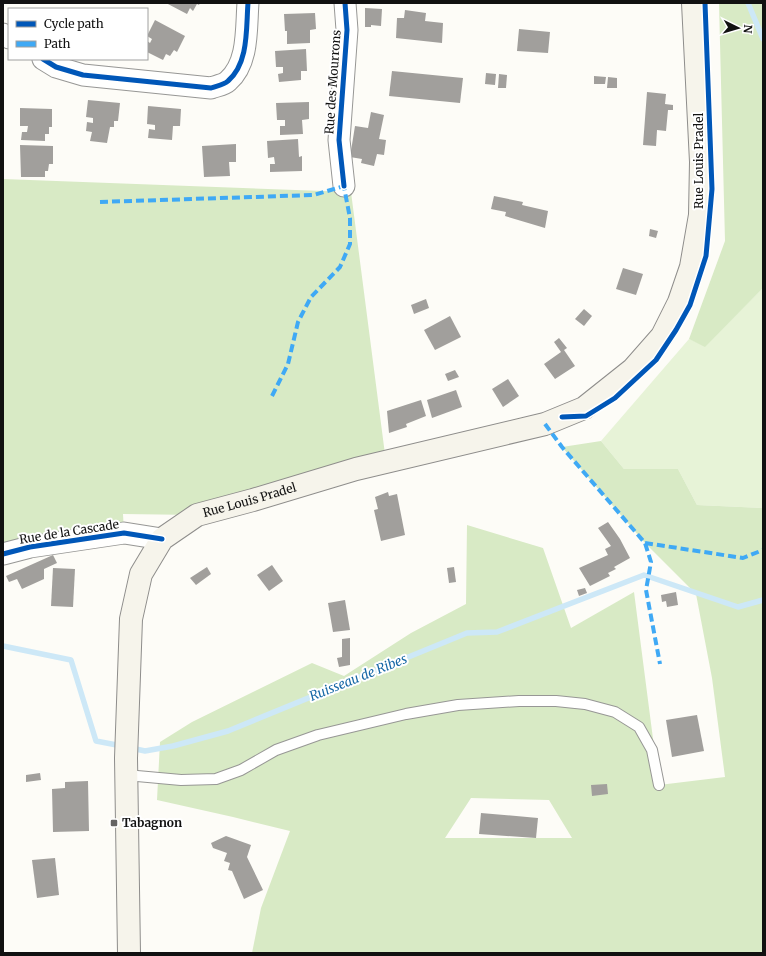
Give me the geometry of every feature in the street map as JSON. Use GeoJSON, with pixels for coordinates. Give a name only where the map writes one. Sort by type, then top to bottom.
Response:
{"type":"FeatureCollection","features":[{"type":"Feature","properties":{"kind":"main road","name":"Rue Louis Pradel"},"geometry":{"type":"LineString","coordinates":[[129,953],[126,767],[132,619],[141,574],[162,539],[197,515],[356,469],[545,424],[584,408],[633,368],[662,336],[679,302],[691,267],[700,215],[701,162],[693,3]]}},
{"type":"Feature","properties":{"kind":"street"},"geometry":{"type":"LineString","coordinates":[[45,60],[56,67],[83,75],[210,88],[228,82],[238,68],[245,47],[248,3]]}},
{"type":"Feature","properties":{"kind":"street","name":"Rue des Mourrons"},"geometry":{"type":"LineString","coordinates":[[344,186],[339,140],[347,30],[345,3]]}},
{"type":"Feature","properties":{"kind":"street","name":"Rue de la Cascade"},"geometry":{"type":"LineString","coordinates":[[3,554],[30,547],[124,533],[162,539]]}},
{"type":"Feature","properties":{"kind":"lane"},"geometry":{"type":"LineString","coordinates":[[126,767],[181,780],[216,779],[241,770],[276,750],[318,736],[406,714],[458,704],[556,701],[585,704],[614,712],[639,726],[652,750],[659,785]]}},
{"type":"Feature","properties":{"kind":"green space"},"geometry":{"type":"Polygon","coordinates":[[[719,3],[763,3],[763,288],[705,347],[689,339],[725,241],[719,3]]]}},
{"type":"Feature","properties":{"kind":"green space"},"geometry":{"type":"Polygon","coordinates":[[[3,179],[351,192],[386,462],[197,515],[123,514],[124,533],[3,554],[3,179]]]}},
{"type":"Feature","properties":{"kind":"green space"},"geometry":{"type":"Polygon","coordinates":[[[763,288],[763,508],[697,505],[678,469],[624,469],[601,441],[689,339],[705,346],[763,288]]]}},
{"type":"Feature","properties":{"kind":"green space"},"geometry":{"type":"Polygon","coordinates":[[[601,441],[624,469],[678,469],[697,505],[763,508],[763,953],[252,953],[261,908],[290,831],[157,800],[160,742],[192,722],[312,663],[344,676],[411,633],[466,604],[467,525],[543,548],[571,628],[634,592],[659,785],[725,777],[712,678],[696,594],[645,543],[562,447],[601,441]],[[471,798],[445,838],[572,838],[549,800],[471,798]]]}},
{"type":"Feature","properties":{"kind":"building"},"geometry":{"type":"Polygon","coordinates":[[[166,3],[200,3],[199,5],[197,4],[193,11],[190,8],[187,14],[166,3]]]}},
{"type":"Feature","properties":{"kind":"building"},"geometry":{"type":"Polygon","coordinates":[[[365,8],[382,9],[381,26],[371,25],[371,27],[365,27],[365,8]]]}},
{"type":"Feature","properties":{"kind":"building"},"geometry":{"type":"Polygon","coordinates":[[[405,10],[426,13],[425,21],[443,23],[442,43],[396,38],[397,18],[404,18],[405,10]]]}},
{"type":"Feature","properties":{"kind":"building"},"geometry":{"type":"Polygon","coordinates":[[[315,13],[316,29],[310,30],[310,43],[287,44],[287,31],[285,31],[284,14],[315,13]]]}},
{"type":"Feature","properties":{"kind":"building"},"geometry":{"type":"Polygon","coordinates":[[[155,20],[185,36],[177,52],[174,50],[170,56],[166,54],[163,60],[148,52],[148,42],[150,43],[152,39],[148,37],[155,20]]]}},
{"type":"Feature","properties":{"kind":"building"},"geometry":{"type":"Polygon","coordinates":[[[519,29],[550,32],[548,53],[517,51],[519,29]]]}},
{"type":"Feature","properties":{"kind":"building"},"geometry":{"type":"Polygon","coordinates":[[[306,49],[307,71],[301,71],[301,80],[279,82],[278,74],[283,73],[283,67],[276,67],[275,51],[306,49]]]}},
{"type":"Feature","properties":{"kind":"building"},"geometry":{"type":"Polygon","coordinates":[[[392,71],[463,78],[460,103],[389,96],[392,71]]]}},
{"type":"Feature","properties":{"kind":"building"},"geometry":{"type":"Polygon","coordinates":[[[486,73],[496,74],[495,85],[485,84],[486,73]]]}},
{"type":"Feature","properties":{"kind":"building"},"geometry":{"type":"Polygon","coordinates":[[[499,74],[507,75],[506,88],[498,88],[499,74]]]}},
{"type":"Feature","properties":{"kind":"building"},"geometry":{"type":"Polygon","coordinates":[[[594,76],[606,77],[605,84],[594,84],[594,76]]]}},
{"type":"Feature","properties":{"kind":"building"},"geometry":{"type":"Polygon","coordinates":[[[608,77],[617,78],[617,88],[607,88],[608,77]]]}},
{"type":"Feature","properties":{"kind":"building"},"geometry":{"type":"Polygon","coordinates":[[[647,92],[666,94],[665,104],[673,105],[673,110],[668,110],[666,131],[657,130],[656,146],[643,145],[647,92]]]}},
{"type":"Feature","properties":{"kind":"building"},"geometry":{"type":"Polygon","coordinates":[[[88,100],[120,103],[118,121],[114,121],[114,127],[110,127],[107,143],[90,141],[92,132],[86,131],[87,122],[93,123],[93,118],[86,117],[88,100]]]}},
{"type":"Feature","properties":{"kind":"building"},"geometry":{"type":"Polygon","coordinates":[[[309,102],[309,119],[302,120],[303,134],[280,135],[280,126],[285,126],[285,120],[277,120],[276,103],[309,102]]]}},
{"type":"Feature","properties":{"kind":"building"},"geometry":{"type":"Polygon","coordinates":[[[148,106],[181,109],[180,126],[173,126],[172,140],[148,138],[149,129],[155,130],[155,125],[147,124],[148,106]]]}},
{"type":"Feature","properties":{"kind":"building"},"geometry":{"type":"Polygon","coordinates":[[[20,108],[52,109],[52,127],[49,127],[49,134],[45,134],[45,141],[21,140],[22,132],[27,132],[28,126],[20,126],[20,108]]]}},
{"type":"Feature","properties":{"kind":"building"},"geometry":{"type":"Polygon","coordinates":[[[371,112],[384,115],[379,139],[386,140],[384,155],[377,154],[374,166],[361,163],[362,159],[350,157],[355,126],[368,128],[371,112]]]}},
{"type":"Feature","properties":{"kind":"building"},"geometry":{"type":"Polygon","coordinates":[[[298,139],[299,157],[302,156],[302,171],[270,172],[270,164],[275,164],[274,157],[268,158],[267,141],[298,139]]]}},
{"type":"Feature","properties":{"kind":"building"},"geometry":{"type":"Polygon","coordinates":[[[236,144],[236,162],[229,162],[230,176],[204,177],[202,146],[236,144]]]}},
{"type":"Feature","properties":{"kind":"building"},"geometry":{"type":"Polygon","coordinates":[[[20,145],[53,146],[53,164],[49,164],[48,171],[45,171],[45,177],[21,177],[20,145]]]}},
{"type":"Feature","properties":{"kind":"building"},"geometry":{"type":"Polygon","coordinates":[[[494,196],[523,202],[522,205],[548,211],[545,228],[505,216],[506,212],[491,209],[494,196]]]}},
{"type":"Feature","properties":{"kind":"building"},"geometry":{"type":"Polygon","coordinates":[[[650,229],[658,231],[656,238],[649,236],[650,229]]]}},
{"type":"Feature","properties":{"kind":"building"},"geometry":{"type":"Polygon","coordinates":[[[623,268],[643,274],[636,295],[616,289],[623,268]]]}},
{"type":"Feature","properties":{"kind":"building"},"geometry":{"type":"Polygon","coordinates":[[[426,299],[429,308],[414,314],[411,305],[426,299]]]}},
{"type":"Feature","properties":{"kind":"building"},"geometry":{"type":"Polygon","coordinates":[[[584,309],[592,316],[584,326],[575,319],[584,309]]]}},
{"type":"Feature","properties":{"kind":"building"},"geometry":{"type":"Polygon","coordinates":[[[450,316],[461,337],[435,350],[424,330],[450,316]]]}},
{"type":"Feature","properties":{"kind":"building"},"geometry":{"type":"Polygon","coordinates":[[[559,338],[567,348],[564,350],[575,366],[555,379],[544,364],[561,352],[554,342],[559,338]]]}},
{"type":"Feature","properties":{"kind":"building"},"geometry":{"type":"Polygon","coordinates":[[[455,370],[459,377],[448,381],[445,374],[455,370]]]}},
{"type":"Feature","properties":{"kind":"building"},"geometry":{"type":"Polygon","coordinates":[[[508,379],[519,396],[503,407],[492,389],[508,379]]]}},
{"type":"Feature","properties":{"kind":"building"},"geometry":{"type":"Polygon","coordinates":[[[456,390],[462,407],[432,418],[427,400],[456,390]]]}},
{"type":"Feature","properties":{"kind":"building"},"geometry":{"type":"Polygon","coordinates":[[[421,400],[426,416],[406,424],[407,427],[389,433],[387,411],[421,400]]]}},
{"type":"Feature","properties":{"kind":"building"},"geometry":{"type":"Polygon","coordinates":[[[388,492],[389,496],[397,494],[405,535],[381,541],[374,510],[378,509],[375,497],[388,492]]]}},
{"type":"Feature","properties":{"kind":"building"},"geometry":{"type":"Polygon","coordinates":[[[608,522],[620,539],[630,558],[614,567],[616,569],[608,573],[610,576],[590,586],[579,568],[608,555],[605,549],[611,546],[598,528],[608,522]]]}},
{"type":"Feature","properties":{"kind":"building"},"geometry":{"type":"Polygon","coordinates":[[[53,555],[57,563],[44,569],[44,579],[22,589],[17,579],[9,582],[6,576],[53,555]]]}},
{"type":"Feature","properties":{"kind":"building"},"geometry":{"type":"Polygon","coordinates":[[[272,565],[283,581],[269,591],[257,575],[272,565]]]}},
{"type":"Feature","properties":{"kind":"building"},"geometry":{"type":"Polygon","coordinates":[[[207,567],[211,574],[196,585],[190,578],[207,567]]]}},
{"type":"Feature","properties":{"kind":"building"},"geometry":{"type":"Polygon","coordinates":[[[454,567],[456,582],[449,583],[447,568],[454,567]]]}},
{"type":"Feature","properties":{"kind":"building"},"geometry":{"type":"Polygon","coordinates":[[[53,568],[75,569],[73,607],[51,606],[53,568]]]}},
{"type":"Feature","properties":{"kind":"building"},"geometry":{"type":"Polygon","coordinates":[[[585,588],[587,593],[579,596],[577,590],[585,588]]]}},
{"type":"Feature","properties":{"kind":"building"},"geometry":{"type":"Polygon","coordinates":[[[676,592],[678,605],[667,607],[666,601],[662,602],[661,595],[676,592]]]}},
{"type":"Feature","properties":{"kind":"building"},"geometry":{"type":"Polygon","coordinates":[[[345,600],[350,630],[333,632],[328,603],[345,600]]]}},
{"type":"Feature","properties":{"kind":"building"},"geometry":{"type":"Polygon","coordinates":[[[350,638],[350,665],[339,667],[337,658],[342,657],[342,639],[350,638]]]}},
{"type":"Feature","properties":{"kind":"building"},"geometry":{"type":"Polygon","coordinates":[[[697,715],[704,751],[672,757],[666,720],[697,715]]]}},
{"type":"Feature","properties":{"kind":"building"},"geometry":{"type":"Polygon","coordinates":[[[40,773],[41,780],[26,782],[26,775],[40,773]]]}},
{"type":"Feature","properties":{"kind":"building"},"geometry":{"type":"Polygon","coordinates":[[[88,781],[89,831],[53,832],[52,789],[65,788],[65,782],[88,781]]]}},
{"type":"Feature","properties":{"kind":"building"},"geometry":{"type":"Polygon","coordinates":[[[607,784],[608,794],[592,796],[591,785],[607,784]]]}},
{"type":"Feature","properties":{"kind":"building"},"geometry":{"type":"Polygon","coordinates":[[[481,813],[538,818],[536,838],[479,834],[481,813]]]}},
{"type":"Feature","properties":{"kind":"building"},"geometry":{"type":"Polygon","coordinates":[[[226,836],[251,845],[247,857],[263,890],[244,899],[232,871],[228,870],[230,863],[224,861],[227,853],[213,848],[211,843],[226,836]]]}},
{"type":"Feature","properties":{"kind":"building"},"geometry":{"type":"Polygon","coordinates":[[[55,858],[59,895],[37,898],[32,860],[55,858]]]}},
{"type":"Feature","properties":{"kind":"waterway"},"geometry":{"type":"LineString","coordinates":[[748,3],[763,39]]}},
{"type":"Feature","properties":{"kind":"waterway","name":"Ruisseau de Ribes"},"geometry":{"type":"LineString","coordinates":[[131,748],[145,751],[173,746],[228,731],[467,633],[497,632],[644,575],[738,607],[763,600]]}},
{"type":"Feature","properties":{"kind":"waterway","name":"Ruisseau de Ribes"},"geometry":{"type":"LineString","coordinates":[[3,646],[71,660],[96,741],[122,746]]}},
{"type":"Feature","properties":{"kind":"marked path"},"geometry":{"type":"LineString","coordinates":[[272,396],[288,364],[298,322],[311,297],[340,267],[350,244],[350,218],[343,182]]}},
{"type":"Feature","properties":{"kind":"marked path"},"geometry":{"type":"LineString","coordinates":[[100,202],[314,195],[344,186]]}},
{"type":"Feature","properties":{"kind":"marked path"},"geometry":{"type":"LineString","coordinates":[[545,424],[562,447],[645,543],[651,562],[646,590],[660,664]]}},
{"type":"Feature","properties":{"kind":"marked path"},"geometry":{"type":"LineString","coordinates":[[645,543],[743,558],[763,550]]}},
{"type":"Feature","properties":{"kind":"cycle path"},"geometry":{"type":"LineString","coordinates":[[45,60],[56,67],[83,75],[211,88],[226,82],[235,74],[240,65],[245,45],[248,3]]}},
{"type":"Feature","properties":{"kind":"cycle path"},"geometry":{"type":"LineString","coordinates":[[344,186],[339,140],[347,30],[345,3]]}},
{"type":"Feature","properties":{"kind":"cycle path"},"geometry":{"type":"LineString","coordinates":[[562,417],[586,416],[615,398],[656,360],[676,330],[690,305],[706,256],[712,189],[705,3]]}},
{"type":"Feature","properties":{"kind":"cycle path"},"geometry":{"type":"LineString","coordinates":[[3,554],[30,547],[124,533],[162,539]]}},
{"type":"Feature","properties":{"kind":"place","name":"Tabagnon"},"geometry":{"type":"Point","coordinates":[114,823]}}]}
